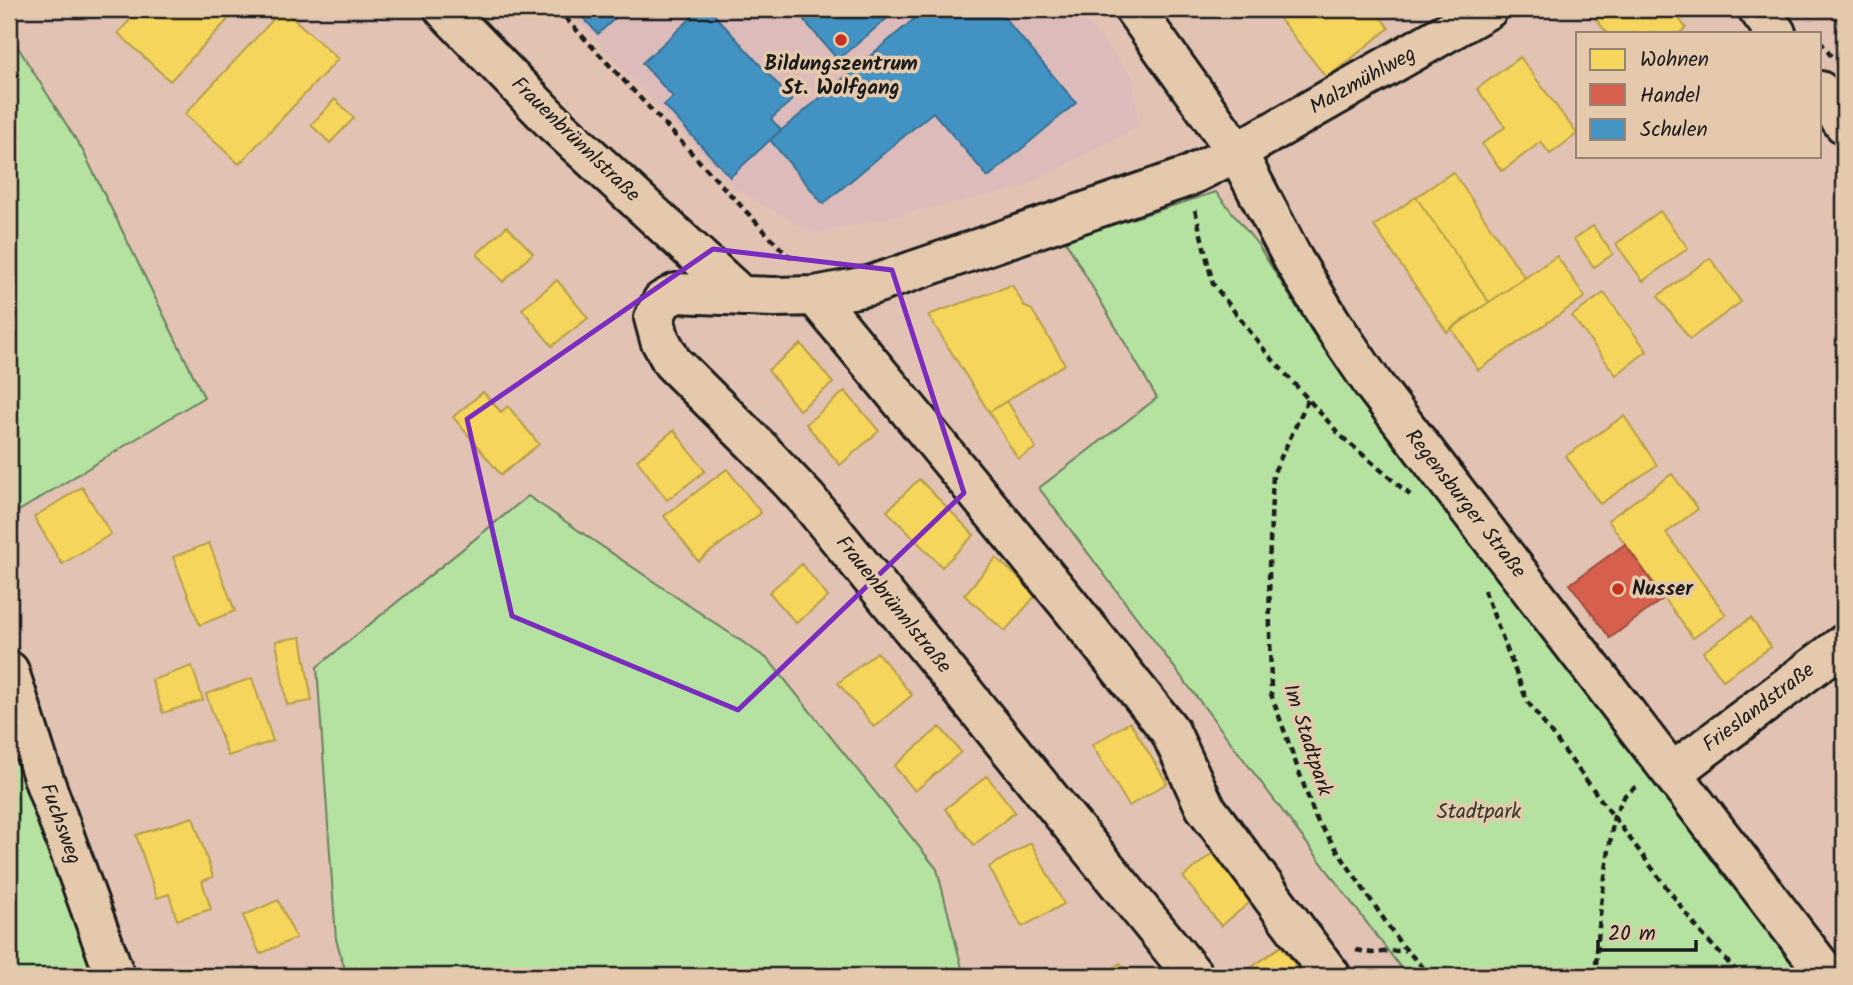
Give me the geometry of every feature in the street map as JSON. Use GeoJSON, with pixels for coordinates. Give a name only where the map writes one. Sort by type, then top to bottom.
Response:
{"type":"FeatureCollection","features":[{"type":"Feature","properties":{"kind":"street","name":"Frauenbrünnlstraße"},"geometry":{"type":"LineString","coordinates":[[444,9],[554,123],[741,296]]}},
{"type":"Feature","properties":{"kind":"street","name":"Regensburger Straße"},"geometry":{"type":"LineString","coordinates":[[1134,9],[1237,152],[1294,261],[1373,384],[1828,976]]}},
{"type":"Feature","properties":{"kind":"street","name":"Malzmühlweg"},"geometry":{"type":"LineString","coordinates":[[1237,152],[1488,9]]}},
{"type":"Feature","properties":{"kind":"street"},"geometry":{"type":"LineString","coordinates":[[1758,9],[1775,32]]}},
{"type":"Feature","properties":{"kind":"street"},"geometry":{"type":"LineString","coordinates":[[1822,94],[1844,124]]}},
{"type":"Feature","properties":{"kind":"street","name":"Frauenbrünnlstraße"},"geometry":{"type":"LineString","coordinates":[[1194,976],[807,499],[672,362],[660,340],[654,318],[662,301],[676,293],[815,296],[872,285],[1187,177],[1237,152]]}},
{"type":"Feature","properties":{"kind":"street"},"geometry":{"type":"LineString","coordinates":[[815,296],[1170,732],[1205,807],[1331,976]]}},
{"type":"Feature","properties":{"kind":"street","name":"Frieslandstraße"},"geometry":{"type":"LineString","coordinates":[[1669,767],[1844,644]]}},
{"type":"Feature","properties":{"kind":"street","name":"Fuchsweg"},"geometry":{"type":"LineString","coordinates":[[9,671],[44,780],[115,976]]}},
{"type":"Feature","properties":{"kind":"path"},"geometry":{"type":"LineString","coordinates":[[557,9],[785,253],[797,260]]}},
{"type":"Feature","properties":{"kind":"path"},"geometry":{"type":"LineString","coordinates":[[1187,177],[1213,284],[1266,352],[1341,436],[1417,501]]}},
{"type":"Feature","properties":{"kind":"path","name":"Im Stadtpark"},"geometry":{"type":"LineString","coordinates":[[1308,400],[1273,474],[1269,566],[1271,694],[1316,819],[1407,950],[1431,976]]}},
{"type":"Feature","properties":{"kind":"path"},"geometry":{"type":"LineString","coordinates":[[1482,585],[1527,701],[1700,932],[1741,976]]}},
{"type":"Feature","properties":{"kind":"path"},"geometry":{"type":"LineString","coordinates":[[1595,976],[1601,904],[1614,816],[1625,795],[1669,767]]}},
{"type":"Feature","properties":{"kind":"path"},"geometry":{"type":"LineString","coordinates":[[1372,953],[1407,950]]}},
{"type":"Feature","properties":{"kind":"highlighted area"},"geometry":{"type":"Polygon","coordinates":[[[713,249],[892,270],[964,493],[738,710],[512,616],[467,419],[713,249]]]}},
{"type":"Feature","properties":{"kind":"shaded area"},"geometry":{"type":"Polygon","coordinates":[[[566,9],[1076,9],[1132,75],[1139,127],[1021,188],[814,234],[735,189],[566,9]]]}},
{"type":"Feature","properties":{"kind":"green space"},"geometry":{"type":"Polygon","coordinates":[[[9,33],[83,151],[204,397],[9,517],[9,33]]]}},
{"type":"Feature","properties":{"kind":"green space","name":"Stadtpark"},"geometry":{"type":"Polygon","coordinates":[[[1216,192],[1258,245],[1310,329],[1353,391],[1801,976],[1407,976],[1039,488],[1157,398],[1065,240],[1216,192]]]}},
{"type":"Feature","properties":{"kind":"green space"},"geometry":{"type":"Polygon","coordinates":[[[528,496],[769,660],[937,869],[964,976],[347,976],[336,939],[317,667],[528,496]]]}},
{"type":"Feature","properties":{"kind":"green space"},"geometry":{"type":"Polygon","coordinates":[[[9,704],[105,976],[9,976],[9,704]]]}},
{"type":"Feature","properties":{"kind":"building: Wohnen"},"geometry":{"type":"Polygon","coordinates":[[[140,9],[238,9],[170,81],[118,33],[140,9]]]}},
{"type":"Feature","properties":{"kind":"building: Wohnen"},"geometry":{"type":"Polygon","coordinates":[[[283,9],[338,59],[239,164],[185,114],[283,9]]]}},
{"type":"Feature","properties":{"kind":"building: Wohnen"},"geometry":{"type":"Polygon","coordinates":[[[1272,9],[1365,9],[1370,14],[1375,10],[1389,28],[1327,78],[1272,9]]]}},
{"type":"Feature","properties":{"kind":"building: Wohnen"},"geometry":{"type":"Polygon","coordinates":[[[1609,9],[1672,9],[1686,28],[1680,32],[1606,32],[1596,19],[1609,9]]]}},
{"type":"Feature","properties":{"kind":"building: Wohnen"},"geometry":{"type":"Polygon","coordinates":[[[1520,57],[1576,135],[1550,154],[1541,142],[1502,171],[1482,144],[1505,127],[1477,89],[1520,57]]]}},
{"type":"Feature","properties":{"kind":"building: Wohnen"},"geometry":{"type":"Polygon","coordinates":[[[335,99],[354,118],[330,143],[311,125],[335,99]]]}},
{"type":"Feature","properties":{"kind":"building: Wohnen"},"geometry":{"type":"Polygon","coordinates":[[[1453,172],[1525,278],[1489,302],[1416,197],[1453,172]]]}},
{"type":"Feature","properties":{"kind":"building: Wohnen"},"geometry":{"type":"Polygon","coordinates":[[[1416,197],[1489,302],[1447,332],[1374,226],[1416,197]]]}},
{"type":"Feature","properties":{"kind":"building: Wohnen"},"geometry":{"type":"Polygon","coordinates":[[[1660,211],[1688,248],[1643,281],[1616,244],[1660,211]]]}},
{"type":"Feature","properties":{"kind":"building: Wohnen"},"geometry":{"type":"Polygon","coordinates":[[[507,226],[533,253],[503,282],[477,254],[507,226]]]}},
{"type":"Feature","properties":{"kind":"building: Wohnen"},"geometry":{"type":"Polygon","coordinates":[[[1593,226],[1613,254],[1594,267],[1574,239],[1593,226]]]}},
{"type":"Feature","properties":{"kind":"building: Wohnen"},"geometry":{"type":"Polygon","coordinates":[[[1557,256],[1585,297],[1478,370],[1451,328],[1557,256]]]}},
{"type":"Feature","properties":{"kind":"building: Wohnen"},"geometry":{"type":"Polygon","coordinates":[[[1710,258],[1741,302],[1690,339],[1658,296],[1710,258]]]}},
{"type":"Feature","properties":{"kind":"building: Wohnen"},"geometry":{"type":"Polygon","coordinates":[[[557,280],[588,318],[552,346],[522,309],[557,280]]]}},
{"type":"Feature","properties":{"kind":"building: Wohnen"},"geometry":{"type":"Polygon","coordinates":[[[1012,285],[1025,307],[1032,310],[1065,364],[989,412],[928,315],[1012,285]]]}},
{"type":"Feature","properties":{"kind":"building: Wohnen"},"geometry":{"type":"Polygon","coordinates":[[[1604,293],[1647,351],[1616,375],[1572,316],[1604,293]]]}},
{"type":"Feature","properties":{"kind":"building: Wohnen"},"geometry":{"type":"Polygon","coordinates":[[[801,344],[833,383],[799,410],[768,370],[801,344]]]}},
{"type":"Feature","properties":{"kind":"building: Wohnen"},"geometry":{"type":"Polygon","coordinates":[[[845,391],[879,431],[840,465],[806,424],[845,391]]]}},
{"type":"Feature","properties":{"kind":"building: Wohnen"},"geometry":{"type":"Polygon","coordinates":[[[483,392],[501,412],[508,406],[539,444],[501,475],[453,417],[483,392]]]}},
{"type":"Feature","properties":{"kind":"building: Wohnen"},"geometry":{"type":"Polygon","coordinates":[[[1007,401],[1036,448],[1018,459],[989,412],[1007,401]]]}},
{"type":"Feature","properties":{"kind":"building: Wohnen"},"geometry":{"type":"Polygon","coordinates":[[[1624,416],[1657,465],[1600,504],[1566,456],[1624,416]]]}},
{"type":"Feature","properties":{"kind":"building: Wohnen"},"geometry":{"type":"Polygon","coordinates":[[[674,430],[705,471],[667,500],[637,460],[674,430]]]}},
{"type":"Feature","properties":{"kind":"building: Wohnen"},"geometry":{"type":"Polygon","coordinates":[[[727,469],[761,513],[698,561],[664,516],[727,469]]]}},
{"type":"Feature","properties":{"kind":"building: Wohnen"},"geometry":{"type":"Polygon","coordinates":[[[1672,474],[1698,509],[1666,533],[1726,615],[1693,638],[1608,520],[1672,474]]]}},
{"type":"Feature","properties":{"kind":"building: Wohnen"},"geometry":{"type":"Polygon","coordinates":[[[919,479],[974,535],[942,567],[887,511],[919,479]]]}},
{"type":"Feature","properties":{"kind":"building: Wohnen"},"geometry":{"type":"Polygon","coordinates":[[[82,487],[111,534],[62,564],[34,517],[82,487]]]}},
{"type":"Feature","properties":{"kind":"building: Wohnen"},"geometry":{"type":"Polygon","coordinates":[[[209,543],[235,611],[200,625],[173,557],[209,543]]]}},
{"type":"Feature","properties":{"kind":"building: Wohnen"},"geometry":{"type":"Polygon","coordinates":[[[996,558],[1037,594],[1005,631],[964,595],[996,558]]]}},
{"type":"Feature","properties":{"kind":"building: Wohnen"},"geometry":{"type":"Polygon","coordinates":[[[802,564],[828,597],[796,623],[769,592],[802,564]]]}},
{"type":"Feature","properties":{"kind":"building: Wohnen"},"geometry":{"type":"Polygon","coordinates":[[[1751,618],[1771,647],[1723,680],[1703,652],[1751,618]]]}},
{"type":"Feature","properties":{"kind":"building: Wohnen"},"geometry":{"type":"Polygon","coordinates":[[[301,637],[312,701],[287,705],[276,641],[301,637]]]}},
{"type":"Feature","properties":{"kind":"building: Wohnen"},"geometry":{"type":"Polygon","coordinates":[[[877,652],[912,695],[874,727],[838,683],[877,652]]]}},
{"type":"Feature","properties":{"kind":"building: Wohnen"},"geometry":{"type":"Polygon","coordinates":[[[192,666],[203,700],[163,713],[152,680],[192,666]]]}},
{"type":"Feature","properties":{"kind":"building: Wohnen"},"geometry":{"type":"Polygon","coordinates":[[[252,678],[273,741],[228,756],[206,694],[252,678]]]}},
{"type":"Feature","properties":{"kind":"building: Wohnen"},"geometry":{"type":"Polygon","coordinates":[[[1130,722],[1167,783],[1129,806],[1092,745],[1130,722]]]}},
{"type":"Feature","properties":{"kind":"building: Wohnen"},"geometry":{"type":"Polygon","coordinates":[[[940,727],[961,752],[915,791],[894,766],[940,727]]]}},
{"type":"Feature","properties":{"kind":"building: Wohnen"},"geometry":{"type":"Polygon","coordinates":[[[987,776],[1015,812],[974,845],[945,809],[987,776]]]}},
{"type":"Feature","properties":{"kind":"building: Wohnen"},"geometry":{"type":"Polygon","coordinates":[[[193,817],[213,877],[202,881],[211,909],[177,920],[169,894],[157,898],[136,835],[193,817]]]}},
{"type":"Feature","properties":{"kind":"building: Wohnen"},"geometry":{"type":"Polygon","coordinates":[[[1031,843],[1064,904],[1022,927],[989,867],[1031,843]]]}},
{"type":"Feature","properties":{"kind":"building: Wohnen"},"geometry":{"type":"Polygon","coordinates":[[[1222,846],[1260,894],[1221,926],[1183,877],[1222,846]]]}},
{"type":"Feature","properties":{"kind":"building: Wohnen"},"geometry":{"type":"Polygon","coordinates":[[[278,900],[296,938],[260,954],[243,916],[278,900]]]}},
{"type":"Feature","properties":{"kind":"building: Wohnen"},"geometry":{"type":"Polygon","coordinates":[[[1281,946],[1304,976],[1253,976],[1248,970],[1281,946]]]}},
{"type":"Feature","properties":{"kind":"building: Wohnen"},"geometry":{"type":"Polygon","coordinates":[[[1120,963],[1130,976],[1103,976],[1120,963]]]}},
{"type":"Feature","properties":{"kind":"building: Handel"},"geometry":{"type":"Polygon","coordinates":[[[1625,544],[1664,598],[1610,638],[1570,584],[1625,544]]]}},
{"type":"Feature","properties":{"kind":"building: Schulen"},"geometry":{"type":"Polygon","coordinates":[[[575,9],[625,9],[598,34],[575,9]]]}},
{"type":"Feature","properties":{"kind":"building: Schulen"},"geometry":{"type":"Polygon","coordinates":[[[701,9],[709,9],[792,100],[771,119],[781,130],[730,177],[664,105],[673,97],[642,63],[701,9]]]}},
{"type":"Feature","properties":{"kind":"building: Schulen","name":"Bildungszentrum St. Wolfgang"},"geometry":{"type":"Polygon","coordinates":[[[817,9],[898,9],[838,60],[804,20],[817,9]]]}},
{"type":"Feature","properties":{"kind":"building: Schulen"},"geometry":{"type":"Polygon","coordinates":[[[926,9],[997,9],[1076,103],[988,177],[933,112],[823,204],[770,140],[926,9]]]}},
{"type":"Feature","properties":{"kind":"place","name":"Bildungszentrum St. Wolfgang"},"geometry":{"type":"Point","coordinates":[841,40]}},
{"type":"Feature","properties":{"kind":"place","name":"Nusser"},"geometry":{"type":"Point","coordinates":[1618,589]}}]}
